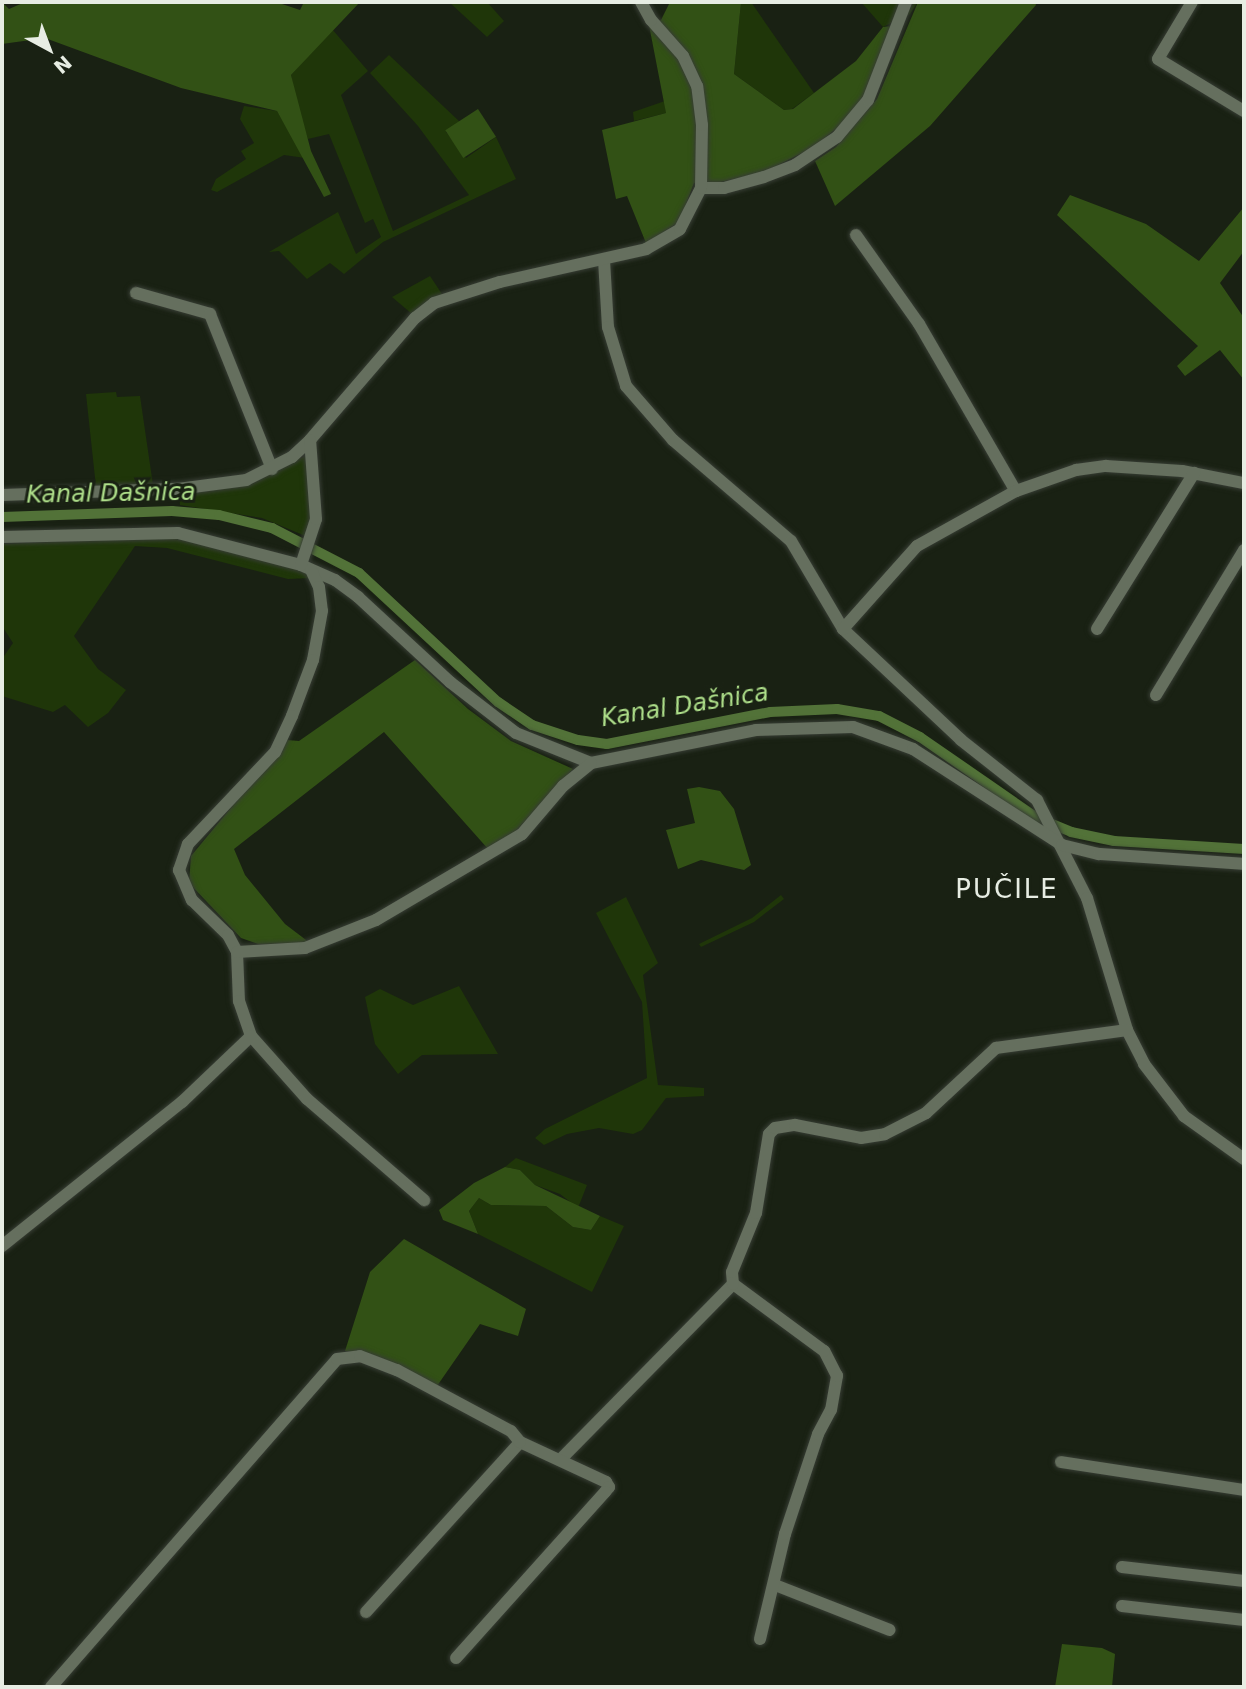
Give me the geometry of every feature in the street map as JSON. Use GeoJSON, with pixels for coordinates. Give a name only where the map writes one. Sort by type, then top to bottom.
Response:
{"type":"FeatureCollection","features":[{"type":"Feature","properties":{"kind":"street"},"geometry":{"type":"LineString","coordinates":[[2,495],[218,486],[271,469],[310,440],[415,318],[434,303],[500,282],[604,260],[665,241],[680,229],[701,188],[702,125],[697,86],[683,56],[651,20],[641,2]]}},
{"type":"Feature","properties":{"kind":"street"},"geometry":{"type":"LineString","coordinates":[[701,188],[724,188],[764,177],[795,165],[837,137],[873,91],[906,2]]}},
{"type":"Feature","properties":{"kind":"street"},"geometry":{"type":"LineString","coordinates":[[1192,2],[1158,59],[1244,111]]}},
{"type":"Feature","properties":{"kind":"street"},"geometry":{"type":"LineString","coordinates":[[856,235],[919,324],[1016,491]]}},
{"type":"Feature","properties":{"kind":"street"},"geometry":{"type":"LineString","coordinates":[[604,260],[608,327],[626,386],[673,440],[791,541],[843,629],[937,719],[1044,809],[1087,898],[1127,1030],[1144,1064],[1169,1099],[1201,1130],[1244,1160]]}},
{"type":"Feature","properties":{"kind":"street"},"geometry":{"type":"LineString","coordinates":[[136,293],[210,314],[271,469]]}},
{"type":"Feature","properties":{"kind":"street"},"geometry":{"type":"LineString","coordinates":[[310,440],[315,464],[314,535],[305,564],[319,587],[322,611],[313,660],[275,752],[181,854],[182,886],[228,935],[237,952],[239,1001],[251,1036],[307,1099],[424,1200]]}},
{"type":"Feature","properties":{"kind":"street"},"geometry":{"type":"LineString","coordinates":[[843,629],[918,546],[1016,491],[1076,470],[1106,466],[1194,472],[1244,483]]}},
{"type":"Feature","properties":{"kind":"street"},"geometry":{"type":"LineString","coordinates":[[1097,629],[1194,472]]}},
{"type":"Feature","properties":{"kind":"street"},"geometry":{"type":"LineString","coordinates":[[2,537],[178,533],[305,564],[335,580],[358,597],[450,682],[516,733],[591,763]]}},
{"type":"Feature","properties":{"kind":"street"},"geometry":{"type":"LineString","coordinates":[[1156,695],[1244,550]]}},
{"type":"Feature","properties":{"kind":"street"},"geometry":{"type":"LineString","coordinates":[[237,952],[306,948],[376,920],[522,834],[563,786],[591,763],[756,730],[853,727],[913,749],[1060,841],[1099,855],[1244,864]]}},
{"type":"Feature","properties":{"kind":"street"},"geometry":{"type":"LineString","coordinates":[[760,1639],[798,1488],[831,1410],[836,1376],[824,1351],[733,1284],[732,1272],[757,1213],[764,1152],[775,1128],[795,1125],[861,1138],[885,1134],[926,1113],[996,1048],[1127,1030]]}},
{"type":"Feature","properties":{"kind":"street"},"geometry":{"type":"LineString","coordinates":[[2,1245],[182,1102],[251,1036]]}},
{"type":"Feature","properties":{"kind":"street"},"geometry":{"type":"LineString","coordinates":[[561,1459],[733,1284]]}},
{"type":"Feature","properties":{"kind":"street"},"geometry":{"type":"LineString","coordinates":[[51,1687],[337,1359],[360,1356],[397,1370],[511,1431],[520,1442],[561,1459],[609,1487],[456,1658]]}},
{"type":"Feature","properties":{"kind":"street"},"geometry":{"type":"LineString","coordinates":[[366,1612],[520,1442]]}},
{"type":"Feature","properties":{"kind":"street"},"geometry":{"type":"LineString","coordinates":[[1061,1462],[1244,1490]]}},
{"type":"Feature","properties":{"kind":"street"},"geometry":{"type":"LineString","coordinates":[[1122,1567],[1244,1581]]}},
{"type":"Feature","properties":{"kind":"street"},"geometry":{"type":"LineString","coordinates":[[775,1585],[890,1630]]}},
{"type":"Feature","properties":{"kind":"street"},"geometry":{"type":"LineString","coordinates":[[1122,1606],[1244,1620]]}},
{"type":"Feature","properties":{"kind":"green space"},"geometry":{"type":"Polygon","coordinates":[[[2,2],[9,9],[25,2],[276,2],[300,10],[304,2],[360,2],[291,75],[311,151],[331,194],[324,197],[277,111],[181,88],[45,38],[2,44],[2,2]]]}},
{"type":"Feature","properties":{"kind":"green space"},"geometry":{"type":"Polygon","coordinates":[[[449,2],[487,2],[504,21],[487,37],[449,2]]]}},
{"type":"Feature","properties":{"kind":"green space"},"geometry":{"type":"Polygon","coordinates":[[[670,2],[741,2],[734,74],[784,110],[793,109],[856,61],[883,27],[892,26],[865,94],[842,124],[812,148],[764,172],[712,184],[694,183],[679,222],[646,243],[627,196],[616,199],[602,130],[666,113],[649,25],[661,20],[670,2]]]}},
{"type":"Feature","properties":{"kind":"green space"},"geometry":{"type":"Polygon","coordinates":[[[741,2],[751,2],[814,93],[792,109],[784,110],[734,74],[741,2]]]}},
{"type":"Feature","properties":{"kind":"green space"},"geometry":{"type":"Polygon","coordinates":[[[861,2],[918,2],[910,14],[883,27],[861,2]]]}},
{"type":"Feature","properties":{"kind":"green space"},"geometry":{"type":"Polygon","coordinates":[[[918,2],[1035,2],[1036,5],[930,126],[835,206],[815,161],[836,147],[877,99],[918,2]]]}},
{"type":"Feature","properties":{"kind":"green space"},"geometry":{"type":"Polygon","coordinates":[[[332,29],[368,71],[341,95],[393,231],[469,195],[418,126],[370,73],[389,55],[460,122],[446,132],[466,158],[496,137],[516,179],[383,242],[344,274],[330,263],[307,279],[279,251],[269,252],[338,212],[356,254],[381,237],[373,219],[365,223],[329,134],[308,139],[299,113],[291,75],[332,29]]]}},
{"type":"Feature","properties":{"kind":"green space"},"geometry":{"type":"Polygon","coordinates":[[[665,101],[666,113],[634,121],[633,112],[665,101]]]}},
{"type":"Feature","properties":{"kind":"green space"},"geometry":{"type":"Polygon","coordinates":[[[244,106],[277,111],[305,158],[284,155],[217,192],[211,190],[216,179],[246,159],[241,151],[254,143],[240,119],[244,106]]]}},
{"type":"Feature","properties":{"kind":"green space"},"geometry":{"type":"Polygon","coordinates":[[[478,109],[496,137],[463,158],[445,130],[478,109]]]}},
{"type":"Feature","properties":{"kind":"green space"},"geometry":{"type":"Polygon","coordinates":[[[1070,195],[1146,224],[1199,261],[1244,207],[1244,251],[1220,283],[1244,318],[1244,380],[1220,350],[1185,376],[1177,366],[1198,346],[1057,215],[1070,195]]]}},
{"type":"Feature","properties":{"kind":"green space"},"geometry":{"type":"Polygon","coordinates":[[[430,276],[442,294],[412,314],[392,297],[430,276]]]}},
{"type":"Feature","properties":{"kind":"green space"},"geometry":{"type":"Polygon","coordinates":[[[116,392],[117,397],[140,396],[153,485],[96,487],[86,394],[116,392]]]}},
{"type":"Feature","properties":{"kind":"green space"},"geometry":{"type":"Polygon","coordinates":[[[305,456],[312,505],[308,537],[262,518],[180,505],[179,495],[249,485],[305,456]]]}},
{"type":"Feature","properties":{"kind":"green space"},"geometry":{"type":"Polygon","coordinates":[[[178,537],[306,571],[310,578],[288,579],[167,548],[135,546],[74,636],[98,669],[126,690],[108,713],[88,727],[65,705],[53,712],[2,696],[2,659],[13,643],[2,626],[2,544],[178,537]]]}},
{"type":"Feature","properties":{"kind":"green space"},"geometry":{"type":"Polygon","coordinates":[[[415,660],[468,709],[511,741],[573,769],[513,834],[489,850],[384,732],[234,849],[245,875],[285,924],[310,943],[258,944],[241,938],[189,883],[191,856],[287,740],[299,741],[415,660]]]}},
{"type":"Feature","properties":{"kind":"green space"},"geometry":{"type":"Polygon","coordinates":[[[699,787],[720,791],[734,809],[751,865],[744,870],[701,860],[678,869],[666,830],[695,823],[687,789],[699,787]]]}},
{"type":"Feature","properties":{"kind":"green space"},"geometry":{"type":"Polygon","coordinates":[[[781,895],[784,899],[754,922],[701,947],[699,944],[752,918],[781,895]]]}},
{"type":"Feature","properties":{"kind":"green space"},"geometry":{"type":"Polygon","coordinates":[[[626,897],[658,963],[643,975],[658,1085],[704,1088],[704,1096],[666,1098],[642,1130],[633,1134],[599,1128],[567,1134],[544,1145],[535,1138],[545,1129],[647,1078],[642,1002],[596,913],[626,897]]]}},
{"type":"Feature","properties":{"kind":"green space"},"geometry":{"type":"Polygon","coordinates":[[[459,986],[498,1054],[422,1055],[398,1074],[375,1044],[365,997],[380,989],[413,1005],[459,986]]]}},
{"type":"Feature","properties":{"kind":"green space"},"geometry":{"type":"Polygon","coordinates":[[[516,1158],[587,1185],[578,1208],[560,1194],[535,1185],[520,1170],[505,1167],[516,1158]]]}},
{"type":"Feature","properties":{"kind":"green space"},"geometry":{"type":"Polygon","coordinates":[[[505,1167],[520,1170],[535,1185],[600,1216],[591,1230],[573,1227],[546,1206],[491,1205],[479,1198],[469,1211],[478,1234],[443,1220],[439,1210],[474,1183],[505,1167]]]}},
{"type":"Feature","properties":{"kind":"green space"},"geometry":{"type":"Polygon","coordinates":[[[479,1198],[491,1205],[546,1206],[573,1227],[591,1230],[600,1216],[624,1226],[592,1292],[478,1234],[469,1211],[479,1198]]]}},
{"type":"Feature","properties":{"kind":"green space"},"geometry":{"type":"Polygon","coordinates":[[[404,1239],[526,1309],[518,1336],[480,1324],[437,1386],[361,1353],[345,1351],[370,1272],[404,1239]]]}},
{"type":"Feature","properties":{"kind":"green space"},"geometry":{"type":"Polygon","coordinates":[[[1062,1644],[1102,1648],[1115,1654],[1112,1687],[1055,1687],[1062,1644]]]}},
{"type":"Feature","properties":{"kind":"waterway","name":"Kanal Dašnica"},"geometry":{"type":"LineString","coordinates":[[2,517],[172,511],[219,515],[272,528],[359,573],[498,702],[532,725],[578,740],[607,744],[770,712],[837,709],[879,716],[920,737],[1037,818],[1071,832],[1114,841],[1244,849]]}},
{"type":"Feature","properties":{"kind":"district","name":"PUČILE"},"geometry":{"type":"Point","coordinates":[1007,890]}}]}
